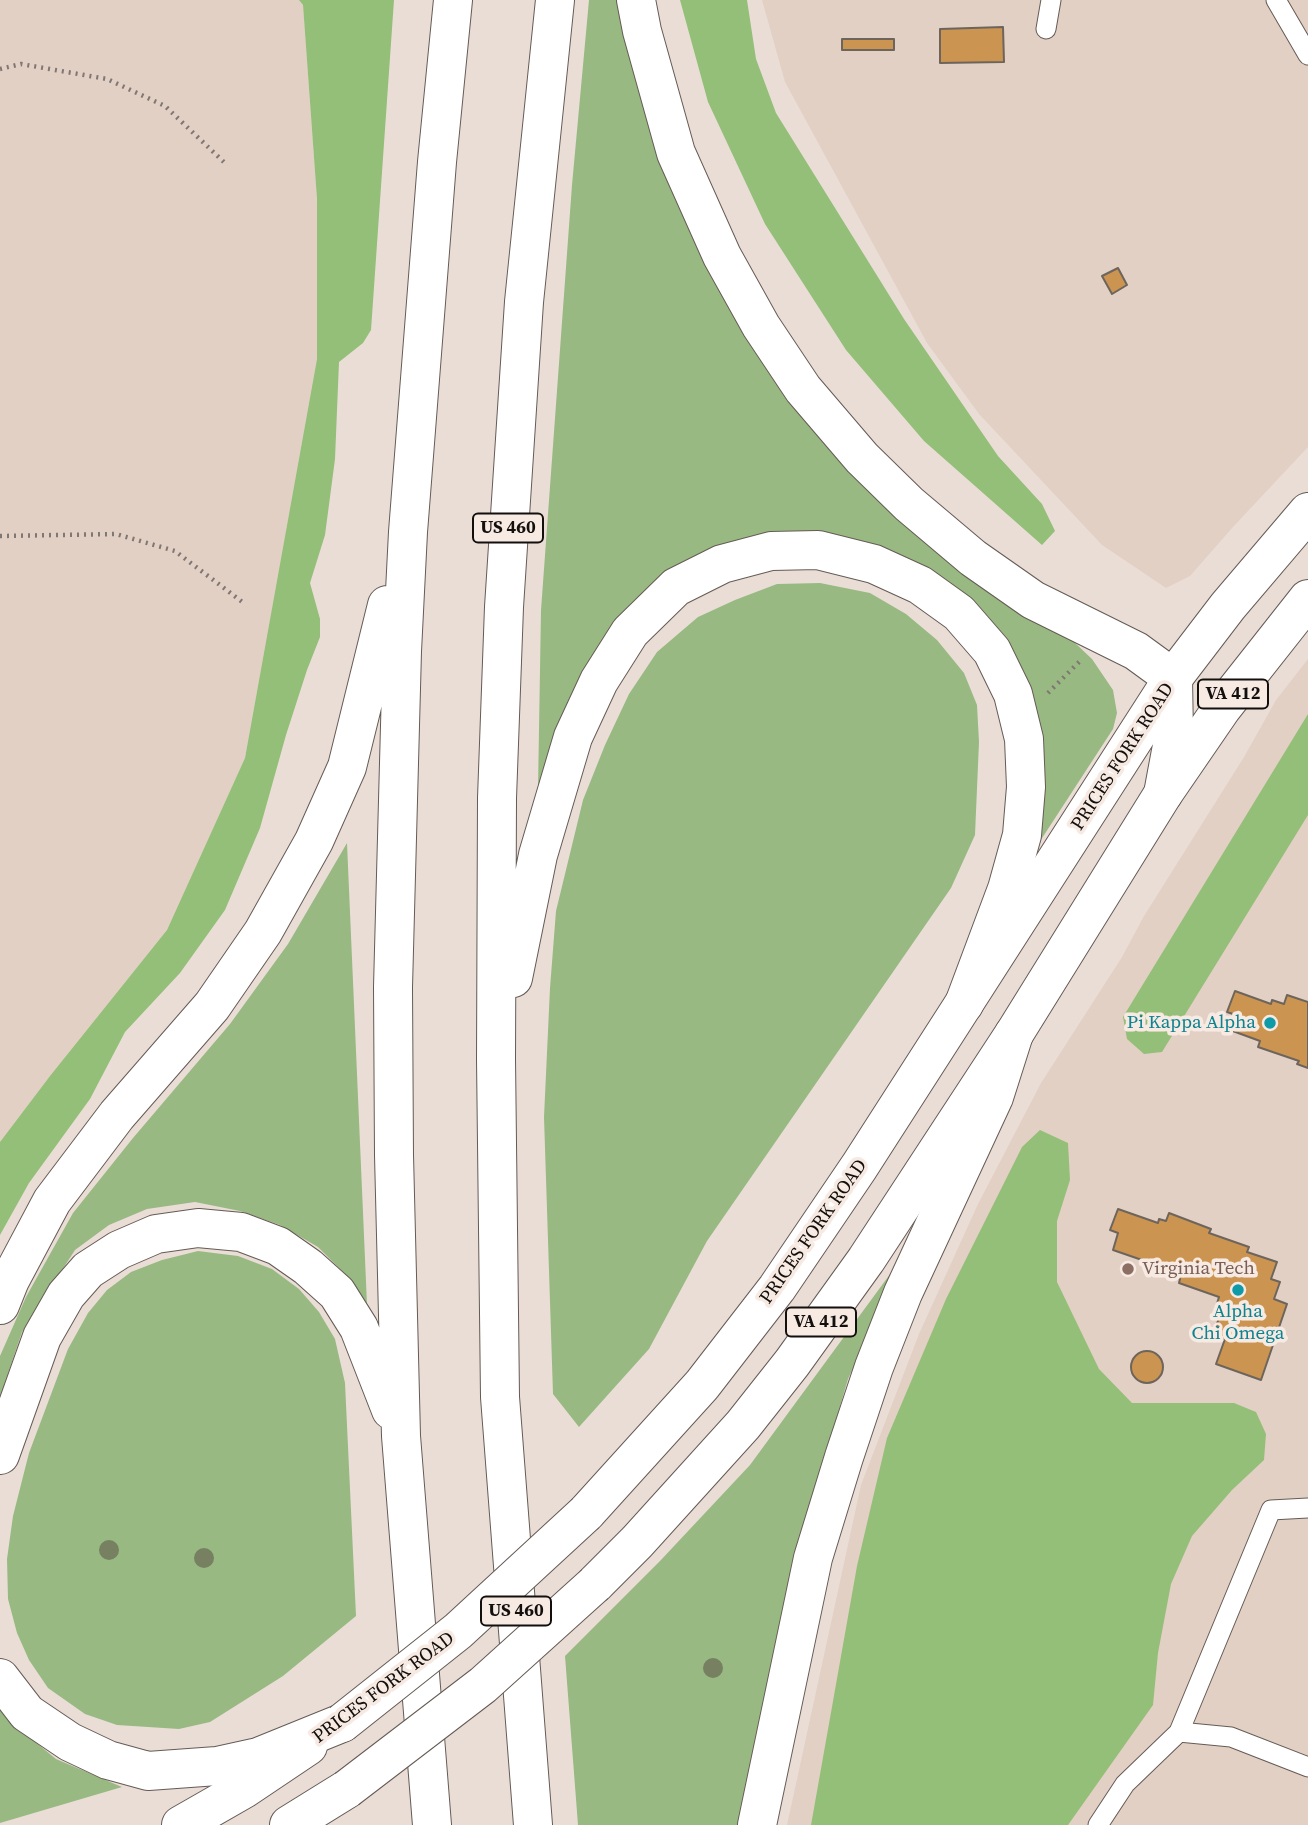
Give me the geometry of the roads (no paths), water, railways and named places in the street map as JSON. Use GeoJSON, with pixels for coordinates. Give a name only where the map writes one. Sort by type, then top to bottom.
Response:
{"type":"FeatureCollection","features":[{"type":"Feature","properties":{"kind":"main road"},"geometry":{"type":"LineString","coordinates":[[432,1825],[401,1436],[393,987],[401,650],[408,532],[436,162],[453,0]]}},
{"type":"Feature","properties":{"kind":"main road","name":"US 460"},"geometry":{"type":"LineString","coordinates":[[533,1825],[500,1396],[496,1059],[498,797],[504,593],[524,302],[555,0]]}},
{"type":"Feature","properties":{"kind":"main road"},"geometry":{"type":"LineString","coordinates":[[636,0],[676,153],[688,183],[722,256],[748,303],[803,389],[862,458],[909,504],[973,558],[1033,600],[1136,651],[1173,678],[1174,736],[1163,794]]}},
{"type":"Feature","properties":{"kind":"main road","name":"PRICES FORK ROAD"},"geometry":{"type":"LineString","coordinates":[[181,1825],[244,1789],[342,1723],[458,1631],[586,1513],[702,1385],[777,1288],[859,1167],[1173,678],[1228,606],[1308,512]]}},
{"type":"Feature","properties":{"kind":"main road"},"geometry":{"type":"LineString","coordinates":[[0,1305],[9,1280],[52,1201],[117,1115],[212,1006],[263,932],[314,841],[347,767],[381,627],[408,532]]}},
{"type":"Feature","properties":{"kind":"main road"},"geometry":{"type":"LineString","coordinates":[[496,1059],[538,855],[573,737],[599,681],[631,632],[676,587],[722,564],[771,551],[818,550],[874,564],[920,585],[959,613],[992,650],[1013,694],[1024,739],[1026,787],[1022,835],[1007,889],[964,1004]]}},
{"type":"Feature","properties":{"kind":"main road","name":"VA 412"},"geometry":{"type":"LineString","coordinates":[[289,1825],[347,1789],[483,1685],[595,1584],[637,1542],[734,1434],[792,1363],[866,1260],[1014,1034],[1163,794],[1222,708],[1308,599]]}},
{"type":"Feature","properties":{"kind":"main road"},"geometry":{"type":"LineString","coordinates":[[757,1825],[813,1558],[844,1457],[874,1367],[903,1293],[994,1097],[1014,1034]]}},
{"type":"Feature","properties":{"kind":"main road"},"geometry":{"type":"LineString","coordinates":[[0,1455],[43,1337],[66,1295],[88,1270],[119,1250],[156,1234],[198,1228],[241,1232],[278,1245],[337,1293],[359,1328],[401,1436]]}},
{"type":"Feature","properties":{"kind":"main road"},"geometry":{"type":"LineString","coordinates":[[0,1678],[27,1713],[70,1742],[108,1760],[148,1771],[217,1766],[258,1757],[342,1723]]}},
{"type":"Feature","properties":{"kind":"lane"},"geometry":{"type":"LineString","coordinates":[[1046,29],[1051,0]]}},
{"type":"Feature","properties":{"kind":"lane"},"geometry":{"type":"LineString","coordinates":[[1276,0],[1308,55]]}},
{"type":"Feature","properties":{"kind":"lane"},"geometry":{"type":"LineString","coordinates":[[1098,1825],[1125,1784],[1179,1732],[1271,1510],[1308,1508]]}},
{"type":"Feature","properties":{"kind":"lane"},"geometry":{"type":"LineString","coordinates":[[1179,1732],[1231,1737],[1308,1767]]}},
{"type":"Feature","properties":{"kind":"place","name":"Pi Kappa Alpha"},"geometry":{"type":"Point","coordinates":[1270,1023]}},
{"type":"Feature","properties":{"kind":"place","name":"Virginia Tech"},"geometry":{"type":"Point","coordinates":[1128,1269]}},
{"type":"Feature","properties":{"kind":"place","name":"Alpha Chi Omega"},"geometry":{"type":"Point","coordinates":[1238,1290]}}]}
